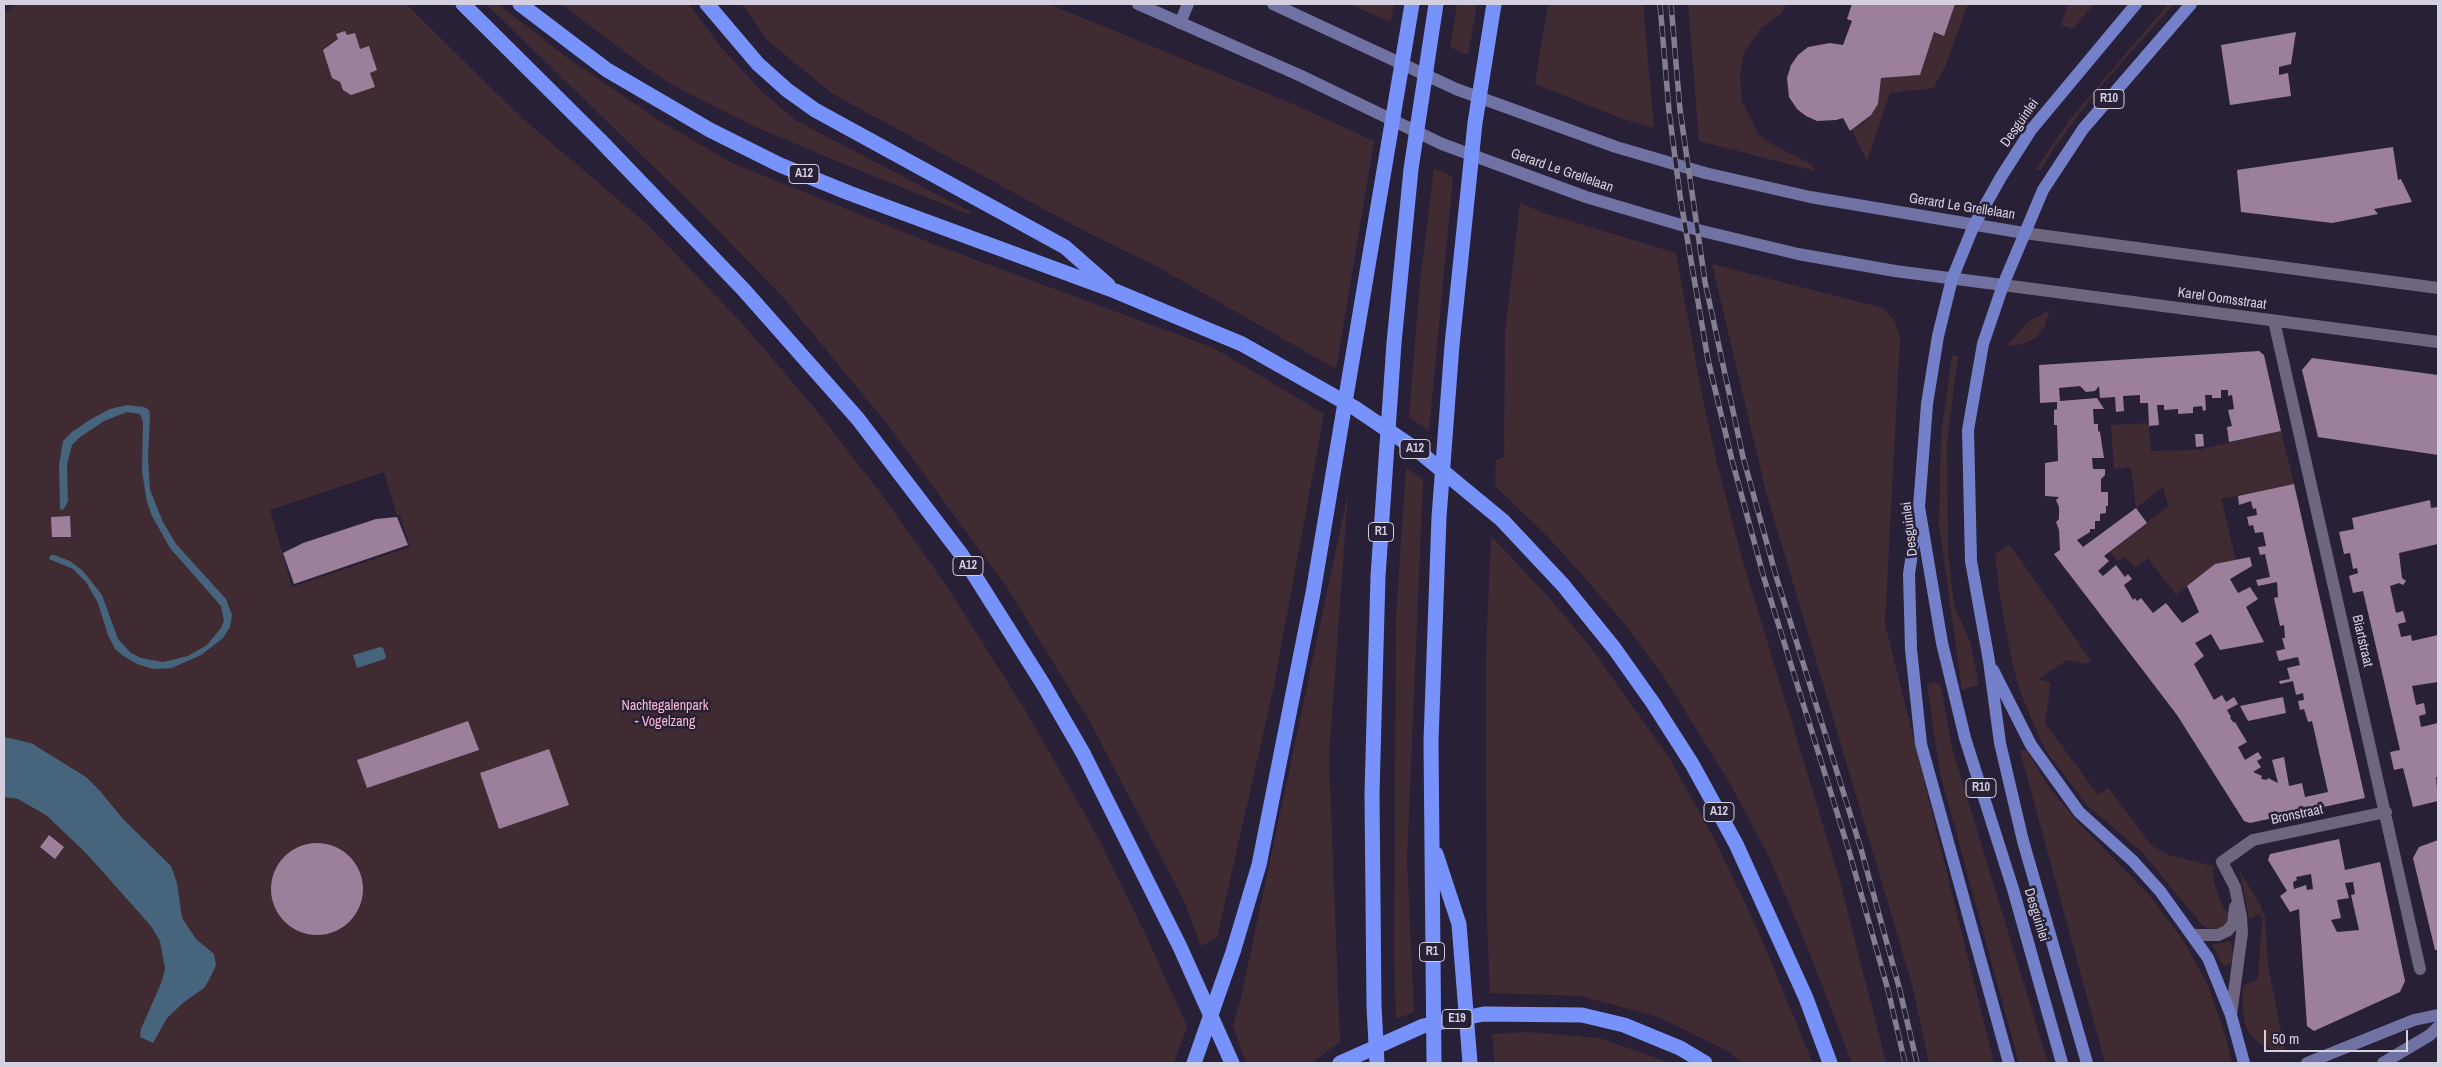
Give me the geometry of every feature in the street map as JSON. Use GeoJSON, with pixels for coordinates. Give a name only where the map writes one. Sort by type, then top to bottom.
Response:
{"type":"FeatureCollection","features":[{"type":"Feature","properties":{"kind":"highway","name":"A12"},"geometry":{"type":"LineString","coordinates":[[463,4],[600,140],[744,289],[858,419],[961,554],[1043,684],[1083,753],[1176,939],[1232,1063]]}},
{"type":"Feature","properties":{"kind":"highway","name":"A12"},"geometry":{"type":"LineString","coordinates":[[520,4],[607,70],[710,130],[780,165],[849,193],[1115,291],[1242,344],[1355,408],[1416,450],[1502,520],[1563,585],[1614,648],[1653,703],[1701,780],[1736,844],[1806,998],[1830,1063]]}},
{"type":"Feature","properties":{"kind":"highway"},"geometry":{"type":"LineString","coordinates":[[707,4],[758,64],[787,90],[814,110],[1065,247],[1115,291]]}},
{"type":"Feature","properties":{"kind":"highway"},"geometry":{"type":"LineString","coordinates":[[1194,1063],[1233,952],[1259,865],[1313,593],[1412,4]]}},
{"type":"Feature","properties":{"kind":"highway","name":"R1"},"geometry":{"type":"LineString","coordinates":[[1376,1063],[1372,793],[1378,576],[1394,342],[1411,169],[1436,4]]}},
{"type":"Feature","properties":{"kind":"highway","name":"R1"},"geometry":{"type":"LineString","coordinates":[[1434,1063],[1431,741],[1439,508],[1452,345],[1475,123],[1494,4]]}},
{"type":"Feature","properties":{"kind":"highway"},"geometry":{"type":"LineString","coordinates":[[1431,842],[1459,924],[1470,1063]]}},
{"type":"Feature","properties":{"kind":"highway","name":"E19"},"geometry":{"type":"LineString","coordinates":[[1340,1063],[1414,1030],[1432,1024],[1484,1014],[1582,1014],[1624,1025],[1680,1048],[1705,1063]]}},
{"type":"Feature","properties":{"kind":"main road","name":"Desguinlei"},"geometry":{"type":"LineString","coordinates":[[2062,1063],[2013,889],[1965,738],[1942,643],[1919,507],[1927,404],[1938,336],[1952,279],[1974,225],[2001,177],[2032,130],[2136,4]]}},
{"type":"Feature","properties":{"kind":"main road","name":"Desguinlei"},"geometry":{"type":"LineString","coordinates":[[2087,1063],[2019,823],[2000,743],[1989,661],[1971,561],[1968,430],[1983,344],[2003,285],[2043,190],[2083,129],[2191,4]]}},
{"type":"Feature","properties":{"kind":"main road"},"geometry":{"type":"LineString","coordinates":[[1919,507],[1909,574],[1911,650],[1921,744],[2009,1063]]}},
{"type":"Feature","properties":{"kind":"main road"},"geometry":{"type":"LineString","coordinates":[[1989,661],[2031,745],[2079,812],[2133,861],[2160,891],[2208,958],[2231,1015],[2244,1063]]}},
{"type":"Feature","properties":{"kind":"street","name":"Gerard Le Grellelaan"},"geometry":{"type":"LineString","coordinates":[[1138,4],[1299,75],[1442,144],[1576,194],[1698,230],[1798,254],[1952,279],[2003,285]]}},
{"type":"Feature","properties":{"kind":"street"},"geometry":{"type":"LineString","coordinates":[[1180,22],[1188,4]]}},
{"type":"Feature","properties":{"kind":"street","name":"Gerard Le Grellelaan"},"geometry":{"type":"LineString","coordinates":[[1273,4],[1307,18],[1456,89],[1591,139],[1706,172],[1810,197],[2024,232]]}},
{"type":"Feature","properties":{"kind":"street"},"geometry":{"type":"LineString","coordinates":[[2024,232],[2438,288]]}},
{"type":"Feature","properties":{"kind":"street","name":"Karel Oomsstraat"},"geometry":{"type":"LineString","coordinates":[[2003,285],[2438,342]]}},
{"type":"Feature","properties":{"kind":"street","name":"Biartstraat"},"geometry":{"type":"LineString","coordinates":[[2274,321],[2420,969]]}},
{"type":"Feature","properties":{"kind":"street","name":"Bronstraat"},"geometry":{"type":"LineString","coordinates":[[2235,887],[2222,862],[2252,840],[2386,812]]}},
{"type":"Feature","properties":{"kind":"street"},"geometry":{"type":"LineString","coordinates":[[2193,935],[2218,935],[2227,931],[2233,924],[2235,887]]}},
{"type":"Feature","properties":{"kind":"street"},"geometry":{"type":"LineString","coordinates":[[2231,1015],[2242,933],[2239,902],[2235,887]]}},
{"type":"Feature","properties":{"kind":"street"},"geometry":{"type":"LineString","coordinates":[[2307,1063],[2414,1020],[2438,1015]]}},
{"type":"Feature","properties":{"kind":"street"},"geometry":{"type":"LineString","coordinates":[[2383,1063],[2430,1035],[2438,1028]]}},
{"type":"Feature","properties":{"kind":"green space","name":"Nachtegalenpark - Vogelzang"},"geometry":{"type":"Polygon","coordinates":[[[17,4],[406,4],[522,118],[647,224],[742,323],[817,411],[882,495],[946,585],[1025,710],[1099,839],[1187,1026],[1174,1063],[4,1063],[4,13],[17,4]],[[384,472],[270,510],[292,587],[410,547],[400,515],[397,516],[384,472]]]}},
{"type":"Feature","properties":{"kind":"green space"},"geometry":{"type":"Polygon","coordinates":[[[486,4],[498,4],[569,59],[660,121],[732,163],[936,245],[1214,348],[1324,414],[1273,690],[1217,938],[1201,946],[1184,901],[1091,724],[1008,589],[885,421],[780,294],[698,210],[486,4]]]}},
{"type":"Feature","properties":{"kind":"green space"},"geometry":{"type":"Polygon","coordinates":[[[561,4],[689,4],[721,47],[763,93],[797,121],[971,212],[968,214],[758,128],[676,87],[646,68],[561,4]]]}},
{"type":"Feature","properties":{"kind":"green space"},"geometry":{"type":"Polygon","coordinates":[[[742,4],[1049,4],[1295,105],[1374,141],[1336,369],[1156,266],[1086,232],[833,94],[767,40],[742,4]]]}},
{"type":"Feature","properties":{"kind":"green space"},"geometry":{"type":"Polygon","coordinates":[[[1349,4],[1394,4],[1391,22],[1349,4]]]}},
{"type":"Feature","properties":{"kind":"green space"},"geometry":{"type":"Polygon","coordinates":[[[1457,4],[1477,4],[1468,55],[1450,47],[1457,4]]]}},
{"type":"Feature","properties":{"kind":"green space"},"geometry":{"type":"Polygon","coordinates":[[[1548,4],[1643,4],[1654,128],[1620,118],[1535,84],[1548,4]]]}},
{"type":"Feature","properties":{"kind":"green space"},"geometry":{"type":"Polygon","coordinates":[[[1688,4],[1786,4],[1781,14],[1760,29],[1744,53],[1740,76],[1742,101],[1759,135],[1775,146],[1811,164],[1815,171],[1699,141],[1688,4]]]}},
{"type":"Feature","properties":{"kind":"green space"},"geometry":{"type":"Polygon","coordinates":[[[1955,4],[1968,4],[1945,67],[1933,88],[1890,93],[1867,161],[1852,130],[1864,123],[1878,104],[1881,78],[1920,75],[1934,32],[1944,35],[1955,4]]]}},
{"type":"Feature","properties":{"kind":"green space"},"geometry":{"type":"Polygon","coordinates":[[[2068,4],[2094,4],[2073,29],[2061,25],[2068,4]]]}},
{"type":"Feature","properties":{"kind":"green space"},"geometry":{"type":"Polygon","coordinates":[[[2168,4],[2174,4],[2099,88],[2056,145],[2040,171],[2036,169],[2071,118],[2168,4]]]}},
{"type":"Feature","properties":{"kind":"green space"},"geometry":{"type":"Polygon","coordinates":[[[1434,168],[1453,177],[1429,431],[1409,417],[1420,282],[1434,168]]]}},
{"type":"Feature","properties":{"kind":"green space"},"geometry":{"type":"Polygon","coordinates":[[[1520,203],[1544,213],[1676,253],[1702,395],[1717,463],[1741,555],[1840,881],[1886,1063],[1852,1063],[1804,939],[1769,857],[1731,785],[1664,677],[1623,622],[1584,577],[1549,538],[1495,486],[1496,460],[1504,457],[1505,333],[1520,203]]]}},
{"type":"Feature","properties":{"kind":"green space"},"geometry":{"type":"Polygon","coordinates":[[[1712,264],[1883,308],[1894,320],[1900,338],[1885,623],[1994,1063],[1929,1063],[1912,984],[1766,492],[1712,264]]]}},
{"type":"Feature","properties":{"kind":"green space"},"geometry":{"type":"Polygon","coordinates":[[[2050,310],[2044,328],[2035,338],[2023,344],[2006,346],[2029,321],[2050,310]]]}},
{"type":"Feature","properties":{"kind":"green space"},"geometry":{"type":"Polygon","coordinates":[[[1952,355],[1958,356],[1947,442],[1948,551],[1954,605],[1971,644],[1979,685],[1962,690],[1939,525],[1941,435],[1952,355]]]}},
{"type":"Feature","properties":{"kind":"green space"},"geometry":{"type":"Polygon","coordinates":[[[2149,423],[2151,451],[2197,450],[2281,431],[2294,484],[2221,499],[2236,560],[2215,564],[2176,595],[2148,558],[2135,568],[2125,557],[2118,561],[2110,552],[2168,506],[2163,487],[2136,508],[2131,467],[2114,469],[2111,425],[2149,423]]]}},
{"type":"Feature","properties":{"kind":"green space"},"geometry":{"type":"Polygon","coordinates":[[[1406,468],[1423,479],[1407,860],[1414,1012],[1396,1019],[1394,952],[1396,617],[1406,468]]]}},
{"type":"Feature","properties":{"kind":"green space"},"geometry":{"type":"Polygon","coordinates":[[[1348,493],[1329,757],[1340,1042],[1311,1063],[1246,1063],[1233,1025],[1241,998],[1348,493]]]}},
{"type":"Feature","properties":{"kind":"green space"},"geometry":{"type":"Polygon","coordinates":[[[1491,536],[1544,592],[1589,645],[1670,759],[1715,840],[1759,933],[1813,1063],[1742,1063],[1726,1050],[1658,1017],[1581,996],[1490,993],[1487,918],[1486,655],[1491,536]]]}},
{"type":"Feature","properties":{"kind":"green space"},"geometry":{"type":"Polygon","coordinates":[[[2010,545],[2091,661],[2086,664],[2067,660],[2038,679],[2051,683],[2045,723],[2098,795],[2108,787],[2150,843],[2168,855],[2213,866],[2214,882],[2222,907],[2229,913],[2226,923],[2220,928],[2211,929],[2203,926],[2143,853],[2088,806],[2049,755],[2039,737],[2020,691],[2012,662],[2000,597],[1995,554],[2010,545]]]}},
{"type":"Feature","properties":{"kind":"green space"},"geometry":{"type":"Polygon","coordinates":[[[1934,681],[1941,687],[1952,748],[2048,1063],[2019,1063],[1940,773],[1927,685],[1934,681]]]}},
{"type":"Feature","properties":{"kind":"green space"},"geometry":{"type":"Polygon","coordinates":[[[2027,750],[2045,782],[2076,820],[2150,896],[2183,940],[2208,985],[2225,1035],[2232,1063],[2105,1063],[2020,751],[2027,750]]]}},
{"type":"Feature","properties":{"kind":"green space"},"geometry":{"type":"Polygon","coordinates":[[[2240,872],[2259,902],[2265,917],[2268,965],[2285,1053],[2262,1045],[2249,1033],[2245,1024],[2243,986],[2258,979],[2262,921],[2260,913],[2249,919],[2240,872]]]}},
{"type":"Feature","properties":{"kind":"green space"},"geometry":{"type":"Polygon","coordinates":[[[2230,941],[2234,956],[2231,963],[2226,966],[2222,964],[2212,945],[2230,941]]]}},
{"type":"Feature","properties":{"kind":"green space"},"geometry":{"type":"Polygon","coordinates":[[[1526,1032],[1599,1038],[1671,1063],[1495,1063],[1492,1034],[1526,1032]]]}},
{"type":"Feature","properties":{"kind":"water"},"geometry":{"type":"Polygon","coordinates":[[[127,405],[144,407],[149,410],[148,457],[150,490],[163,522],[176,544],[226,599],[232,615],[230,627],[223,638],[201,655],[172,668],[153,669],[137,664],[115,649],[108,635],[98,603],[86,582],[73,569],[49,559],[51,555],[54,555],[70,561],[83,571],[102,595],[118,639],[131,653],[141,658],[163,662],[188,656],[207,645],[221,628],[224,621],[221,606],[170,548],[152,516],[147,502],[142,472],[143,422],[140,414],[127,412],[104,421],[80,437],[72,445],[67,465],[68,501],[64,509],[60,510],[59,465],[63,441],[72,432],[91,419],[110,409],[127,405]]]}},
{"type":"Feature","properties":{"kind":"water"},"geometry":{"type":"Polygon","coordinates":[[[380,647],[383,648],[385,659],[357,668],[353,655],[380,647]]]}},
{"type":"Feature","properties":{"kind":"water"},"geometry":{"type":"Polygon","coordinates":[[[4,737],[31,743],[86,777],[100,791],[123,819],[171,866],[177,883],[182,918],[196,939],[214,954],[216,965],[204,988],[184,1002],[167,1018],[153,1043],[140,1037],[141,1029],[162,981],[165,969],[160,941],[151,926],[86,853],[46,815],[18,799],[4,797],[4,737]]]}},
{"type":"Feature","properties":{"kind":"building"},"geometry":{"type":"Polygon","coordinates":[[[1852,4],[1955,4],[1944,36],[1934,32],[1920,75],[1881,78],[1878,104],[1871,115],[1850,131],[1843,118],[1817,121],[1797,109],[1789,97],[1787,78],[1791,65],[1798,55],[1808,47],[1830,43],[1843,45],[1852,21],[1847,19],[1852,4]]]}},
{"type":"Feature","properties":{"kind":"building"},"geometry":{"type":"Polygon","coordinates":[[[345,31],[347,35],[355,33],[360,49],[369,46],[377,70],[370,73],[375,87],[351,95],[343,90],[340,82],[332,78],[323,50],[338,39],[336,34],[345,31]]]}},
{"type":"Feature","properties":{"kind":"building"},"geometry":{"type":"Polygon","coordinates":[[[2296,32],[2291,64],[2279,67],[2279,75],[2288,73],[2291,96],[2230,105],[2221,45],[2296,32]]]}},
{"type":"Feature","properties":{"kind":"building"},"geometry":{"type":"Polygon","coordinates":[[[2393,147],[2398,180],[2401,179],[2412,202],[2374,209],[2378,214],[2332,223],[2241,212],[2237,170],[2393,147]]]}},
{"type":"Feature","properties":{"kind":"building"},"geometry":{"type":"Polygon","coordinates":[[[2259,351],[2264,355],[2281,431],[2229,442],[2227,427],[2232,426],[2228,410],[2234,409],[2232,395],[2228,396],[2228,390],[2221,390],[2221,398],[2212,398],[2212,395],[2205,395],[2206,410],[2203,411],[2202,406],[2193,407],[2193,413],[2178,414],[2178,409],[2164,410],[2164,405],[2157,405],[2159,425],[2149,426],[2148,403],[2140,403],[2140,395],[2123,396],[2124,411],[2116,412],[2115,397],[2100,398],[2099,386],[2095,391],[2086,392],[2080,386],[2059,388],[2060,401],[2097,398],[2104,409],[2093,409],[2094,424],[2098,424],[2104,458],[2092,458],[2093,469],[2105,469],[2105,475],[2101,479],[2101,492],[2108,492],[2108,506],[2106,506],[2106,513],[2100,514],[2100,521],[2095,521],[2095,529],[2090,529],[2090,532],[2077,540],[2083,547],[2136,508],[2147,523],[2104,556],[2109,561],[2098,571],[2103,576],[2116,565],[2125,577],[2128,574],[2132,579],[2124,585],[2133,600],[2135,598],[2137,601],[2141,598],[2153,613],[2166,603],[2182,623],[2199,612],[2187,586],[2215,564],[2250,557],[2252,566],[2230,579],[2238,593],[2250,587],[2258,599],[2246,607],[2264,642],[2220,650],[2211,634],[2195,643],[2204,656],[2194,664],[2214,700],[2222,695],[2226,702],[2234,697],[2238,704],[2227,710],[2230,718],[2235,722],[2247,742],[2238,747],[2245,760],[2258,752],[2262,758],[2257,761],[2261,767],[2253,772],[2262,776],[2261,779],[2267,780],[2268,778],[2278,783],[2272,760],[2284,757],[2289,786],[2302,783],[2305,797],[2328,792],[2312,721],[2308,722],[2304,709],[2300,710],[2298,701],[2304,700],[2303,693],[2296,695],[2293,681],[2280,684],[2279,681],[2290,679],[2287,668],[2300,665],[2298,657],[2279,661],[2276,651],[2285,649],[2282,638],[2285,638],[2284,625],[2280,626],[2274,598],[2278,597],[2277,582],[2258,586],[2256,580],[2270,577],[2265,554],[2260,555],[2258,547],[2266,546],[2263,532],[2255,533],[2253,525],[2249,526],[2247,517],[2257,515],[2256,508],[2253,509],[2251,501],[2239,505],[2238,496],[2294,484],[2365,798],[2250,823],[2244,821],[2177,715],[2054,554],[2060,550],[2059,530],[2056,522],[2059,519],[2059,507],[2056,500],[2059,497],[2045,496],[2045,463],[2058,461],[2057,425],[2054,425],[2054,410],[2057,409],[2057,402],[2040,403],[2039,365],[2259,351]]]}},
{"type":"Feature","properties":{"kind":"building"},"geometry":{"type":"Polygon","coordinates":[[[2312,358],[2438,375],[2438,455],[2318,437],[2302,370],[2312,358]]]}},
{"type":"Feature","properties":{"kind":"building"},"geometry":{"type":"Polygon","coordinates":[[[2195,434],[2203,434],[2204,446],[2196,447],[2195,434]]]}},
{"type":"Feature","properties":{"kind":"building"},"geometry":{"type":"Polygon","coordinates":[[[2430,500],[2431,508],[2438,507],[2438,544],[2399,553],[2402,578],[2406,581],[2403,585],[2399,583],[2390,586],[2396,613],[2403,611],[2406,622],[2398,624],[2401,637],[2411,635],[2412,641],[2438,635],[2438,682],[2412,686],[2416,705],[2424,703],[2426,714],[2419,716],[2421,727],[2438,723],[2438,777],[2436,777],[2438,801],[2413,807],[2403,768],[2394,770],[2390,752],[2400,750],[2363,591],[2353,593],[2349,576],[2358,573],[2357,568],[2353,569],[2350,553],[2344,554],[2339,532],[2354,529],[2352,518],[2430,500]]]}},
{"type":"Feature","properties":{"kind":"building"},"geometry":{"type":"Polygon","coordinates":[[[70,516],[71,537],[52,537],[51,517],[70,516]]]}},
{"type":"Feature","properties":{"kind":"building"},"geometry":{"type":"Polygon","coordinates":[[[397,517],[408,545],[294,584],[283,553],[303,543],[376,519],[397,517]]]}},
{"type":"Feature","properties":{"kind":"building"},"geometry":{"type":"Polygon","coordinates":[[[2283,697],[2286,713],[2248,721],[2240,706],[2283,697]]]}},
{"type":"Feature","properties":{"kind":"building"},"geometry":{"type":"Polygon","coordinates":[[[468,721],[479,750],[367,788],[357,760],[468,721]]]}},
{"type":"Feature","properties":{"kind":"building"},"geometry":{"type":"Polygon","coordinates":[[[549,749],[569,805],[499,829],[480,773],[549,749]]]}},
{"type":"Feature","properties":{"kind":"building"},"geometry":{"type":"Polygon","coordinates":[[[49,835],[64,847],[55,859],[40,847],[49,835]]]}},
{"type":"Feature","properties":{"kind":"building"},"geometry":{"type":"Polygon","coordinates":[[[2339,839],[2345,870],[2380,862],[2405,981],[2400,992],[2314,1031],[2307,1026],[2299,909],[2290,912],[2280,896],[2287,891],[2268,860],[2270,854],[2339,839]],[[2311,874],[2296,877],[2297,880],[2293,882],[2294,889],[2306,885],[2307,890],[2313,889],[2311,874]],[[2353,882],[2345,883],[2349,898],[2337,900],[2341,918],[2331,920],[2337,932],[2359,930],[2351,895],[2355,894],[2353,882]]]}},
{"type":"Feature","properties":{"kind":"building"},"geometry":{"type":"Polygon","coordinates":[[[2438,840],[2438,950],[2435,950],[2413,858],[2419,847],[2438,840]]]}},
{"type":"Feature","properties":{"kind":"building"},"geometry":{"type":"Polygon","coordinates":[[[308,843],[326,843],[343,850],[356,863],[363,880],[363,898],[356,915],[343,928],[326,935],[308,935],[291,928],[278,915],[271,898],[271,880],[278,863],[291,850],[308,843]]]}},
{"type":"Feature","properties":{"kind":"railway"},"geometry":{"type":"LineString","coordinates":[[1660,4],[1669,111],[1680,196],[1708,360],[1732,460],[1764,578],[1849,851],[1888,990],[1905,1063]]}},
{"type":"Feature","properties":{"kind":"railway"},"geometry":{"type":"LineString","coordinates":[[1671,4],[1680,110],[1705,282],[1743,457],[1776,576],[1861,849],[1899,987],[1917,1063]]}}]}
